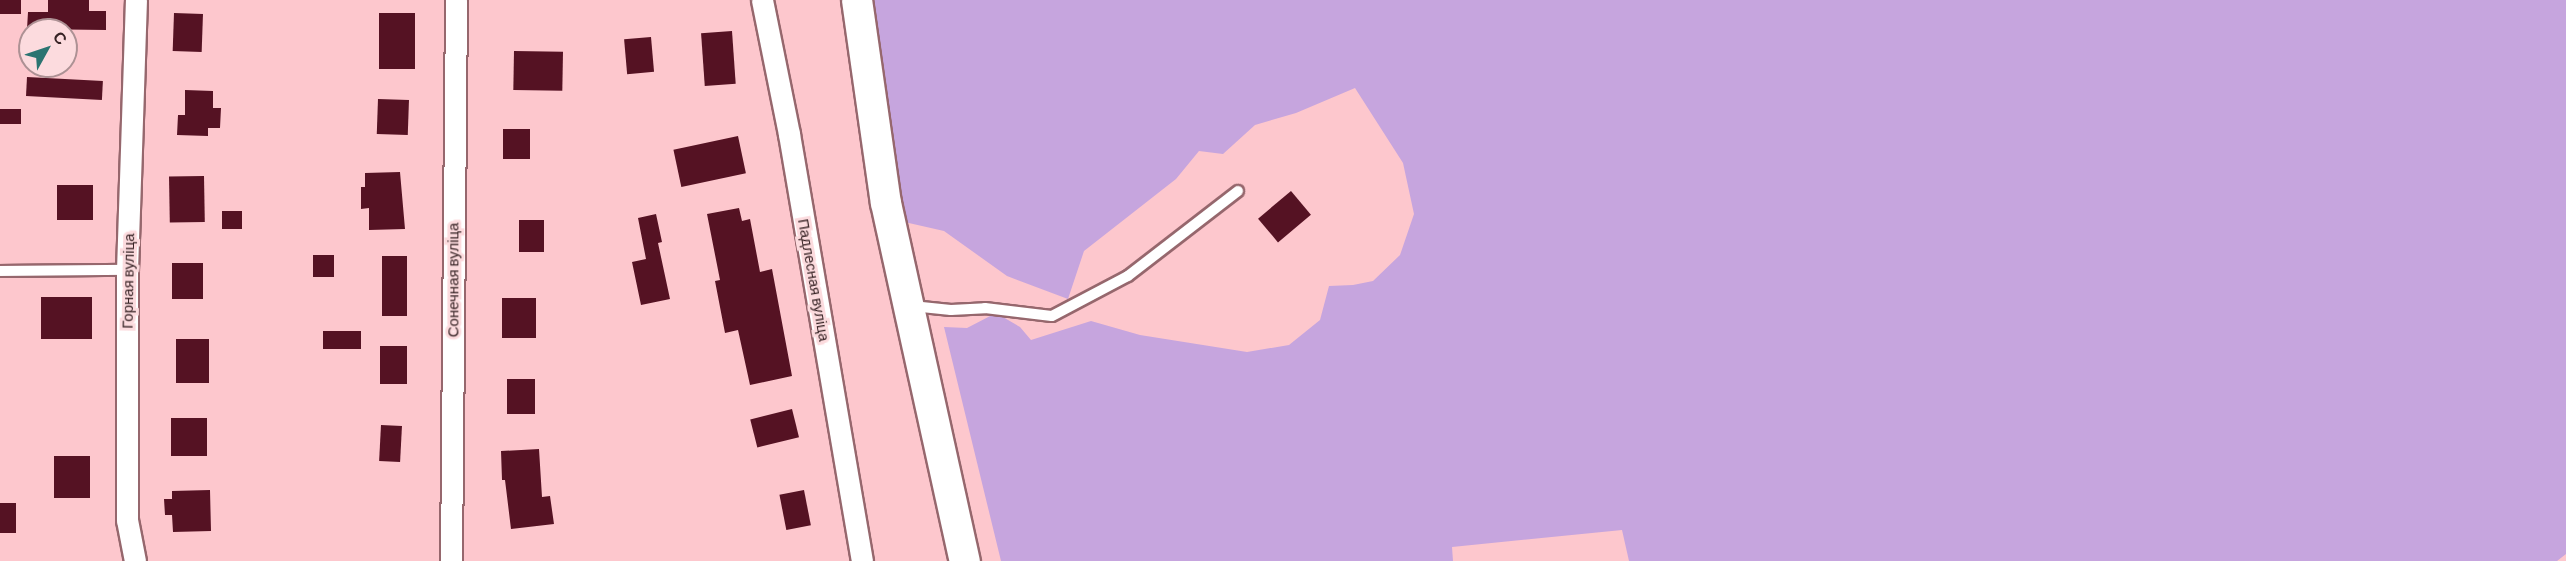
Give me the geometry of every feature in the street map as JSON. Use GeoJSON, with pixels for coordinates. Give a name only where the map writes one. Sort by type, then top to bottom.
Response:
{"type":"FeatureCollection","features":[{"type":"Feature","properties":{"kind":"street","name":"Горная вуліца"},"geometry":{"type":"LineString","coordinates":[[135,0],[127,270],[127,520],[135,561]]}},
{"type":"Feature","properties":{"kind":"street","name":"Сонечная вуліца"},"geometry":{"type":"LineString","coordinates":[[451,561],[456,0]]}},
{"type":"Feature","properties":{"kind":"street","name":"Падлесная вуліца"},"geometry":{"type":"LineString","coordinates":[[762,0],[789,134],[862,561]]}},
{"type":"Feature","properties":{"kind":"street"},"geometry":{"type":"LineString","coordinates":[[857,0],[886,203],[965,561]]}},
{"type":"Feature","properties":{"kind":"lane"},"geometry":{"type":"LineString","coordinates":[[909,306],[951,310],[985,308],[1052,316],[1128,276],[1238,191]]}},
{"type":"Feature","properties":{"kind":"lane"},"geometry":{"type":"LineString","coordinates":[[0,271],[127,270]]}},
{"type":"Feature","properties":{"kind":"shaded area"},"geometry":{"type":"Polygon","coordinates":[[[868,0],[2566,0],[2566,554],[2557,561],[1629,561],[1622,530],[1452,547],[1453,561],[1001,561],[944,327],[967,328],[996,313],[1020,327],[1031,340],[1091,321],[1140,335],[1247,352],[1289,345],[1320,320],[1329,286],[1373,281],[1400,255],[1414,214],[1403,163],[1355,88],[1296,113],[1255,125],[1223,154],[1199,151],[1176,179],[1084,251],[1068,299],[1007,276],[944,231],[900,221],[868,0]]]}},
{"type":"Feature","properties":{"kind":"building"},"geometry":{"type":"Polygon","coordinates":[[[0,0],[21,0],[21,14],[0,14],[0,0]]]}},
{"type":"Feature","properties":{"kind":"building"},"geometry":{"type":"Polygon","coordinates":[[[48,0],[89,0],[89,11],[106,11],[106,30],[78,30],[78,18],[28,18],[28,12],[48,12],[48,0]]]}},
{"type":"Feature","properties":{"kind":"building"},"geometry":{"type":"Polygon","coordinates":[[[174,13],[203,14],[202,52],[173,51],[174,13]]]}},
{"type":"Feature","properties":{"kind":"building"},"geometry":{"type":"Polygon","coordinates":[[[379,13],[415,13],[415,69],[379,69],[379,13]]]}},
{"type":"Feature","properties":{"kind":"building"},"geometry":{"type":"Polygon","coordinates":[[[732,31],[736,84],[705,86],[701,33],[732,31]]]}},
{"type":"Feature","properties":{"kind":"building"},"geometry":{"type":"Polygon","coordinates":[[[651,37],[654,72],[627,74],[624,39],[651,37]]]}},
{"type":"Feature","properties":{"kind":"building"},"geometry":{"type":"Polygon","coordinates":[[[514,51],[563,52],[562,91],[513,90],[514,51]]]}},
{"type":"Feature","properties":{"kind":"building"},"geometry":{"type":"Polygon","coordinates":[[[27,78],[103,81],[102,100],[26,96],[27,78]]]}},
{"type":"Feature","properties":{"kind":"building"},"geometry":{"type":"Polygon","coordinates":[[[185,90],[213,91],[213,108],[221,108],[220,128],[208,128],[208,136],[177,135],[178,115],[185,115],[185,90]]]}},
{"type":"Feature","properties":{"kind":"building"},"geometry":{"type":"Polygon","coordinates":[[[378,99],[409,100],[408,135],[377,134],[378,99]]]}},
{"type":"Feature","properties":{"kind":"building"},"geometry":{"type":"Polygon","coordinates":[[[0,109],[21,109],[21,124],[0,124],[0,109]]]}},
{"type":"Feature","properties":{"kind":"building"},"geometry":{"type":"Polygon","coordinates":[[[503,129],[530,129],[530,159],[503,159],[503,129]]]}},
{"type":"Feature","properties":{"kind":"building"},"geometry":{"type":"Polygon","coordinates":[[[738,136],[746,173],[681,187],[673,150],[738,136]]]}},
{"type":"Feature","properties":{"kind":"building"},"geometry":{"type":"Polygon","coordinates":[[[400,172],[405,229],[369,230],[369,208],[361,209],[361,187],[365,187],[365,173],[400,172]]]}},
{"type":"Feature","properties":{"kind":"building"},"geometry":{"type":"Polygon","coordinates":[[[204,176],[205,222],[170,223],[169,177],[204,176]]]}},
{"type":"Feature","properties":{"kind":"building"},"geometry":{"type":"Polygon","coordinates":[[[57,185],[93,185],[93,220],[57,220],[57,185]]]}},
{"type":"Feature","properties":{"kind":"building"},"geometry":{"type":"Polygon","coordinates":[[[1291,191],[1311,215],[1278,242],[1258,219],[1291,191]]]}},
{"type":"Feature","properties":{"kind":"building"},"geometry":{"type":"Polygon","coordinates":[[[739,208],[742,221],[750,219],[760,272],[772,269],[792,376],[750,385],[738,330],[725,333],[715,281],[720,280],[707,214],[739,208]]]}},
{"type":"Feature","properties":{"kind":"building"},"geometry":{"type":"Polygon","coordinates":[[[222,211],[242,211],[242,229],[222,229],[222,211]]]}},
{"type":"Feature","properties":{"kind":"building"},"geometry":{"type":"Polygon","coordinates":[[[656,214],[662,242],[658,243],[670,299],[641,305],[632,262],[646,259],[638,218],[656,214]]]}},
{"type":"Feature","properties":{"kind":"building"},"geometry":{"type":"Polygon","coordinates":[[[519,220],[544,220],[544,252],[519,252],[519,220]]]}},
{"type":"Feature","properties":{"kind":"building"},"geometry":{"type":"Polygon","coordinates":[[[313,255],[334,255],[334,277],[313,277],[313,255]]]}},
{"type":"Feature","properties":{"kind":"building"},"geometry":{"type":"Polygon","coordinates":[[[382,256],[407,256],[407,316],[382,316],[382,256]]]}},
{"type":"Feature","properties":{"kind":"building"},"geometry":{"type":"Polygon","coordinates":[[[172,263],[203,263],[203,299],[172,299],[172,263]]]}},
{"type":"Feature","properties":{"kind":"building"},"geometry":{"type":"Polygon","coordinates":[[[41,297],[92,297],[92,339],[41,339],[41,297]]]}},
{"type":"Feature","properties":{"kind":"building"},"geometry":{"type":"Polygon","coordinates":[[[502,298],[536,298],[536,338],[502,338],[502,298]]]}},
{"type":"Feature","properties":{"kind":"building"},"geometry":{"type":"Polygon","coordinates":[[[323,331],[361,331],[361,349],[323,349],[323,331]]]}},
{"type":"Feature","properties":{"kind":"building"},"geometry":{"type":"Polygon","coordinates":[[[176,339],[209,339],[209,383],[176,383],[176,339]]]}},
{"type":"Feature","properties":{"kind":"building"},"geometry":{"type":"Polygon","coordinates":[[[380,346],[407,346],[407,384],[380,384],[380,346]]]}},
{"type":"Feature","properties":{"kind":"building"},"geometry":{"type":"Polygon","coordinates":[[[507,379],[535,379],[535,414],[507,414],[507,379]]]}},
{"type":"Feature","properties":{"kind":"building"},"geometry":{"type":"Polygon","coordinates":[[[792,409],[799,437],[757,448],[750,419],[792,409]]]}},
{"type":"Feature","properties":{"kind":"building"},"geometry":{"type":"Polygon","coordinates":[[[171,418],[207,418],[207,456],[171,456],[171,418]]]}},
{"type":"Feature","properties":{"kind":"building"},"geometry":{"type":"Polygon","coordinates":[[[381,425],[402,426],[400,462],[379,461],[381,425]]]}},
{"type":"Feature","properties":{"kind":"building"},"geometry":{"type":"Polygon","coordinates":[[[539,449],[542,497],[550,496],[554,524],[511,529],[505,480],[502,480],[501,451],[539,449]]]}},
{"type":"Feature","properties":{"kind":"building"},"geometry":{"type":"Polygon","coordinates":[[[54,456],[90,456],[90,498],[54,498],[54,456]]]}},
{"type":"Feature","properties":{"kind":"building"},"geometry":{"type":"Polygon","coordinates":[[[210,490],[211,531],[173,532],[172,515],[165,515],[164,499],[172,499],[172,491],[210,490]]]}},
{"type":"Feature","properties":{"kind":"building"},"geometry":{"type":"Polygon","coordinates":[[[804,490],[811,525],[786,530],[779,495],[804,490]]]}},
{"type":"Feature","properties":{"kind":"building"},"geometry":{"type":"Polygon","coordinates":[[[0,503],[16,503],[16,533],[0,533],[0,503]]]}}]}
